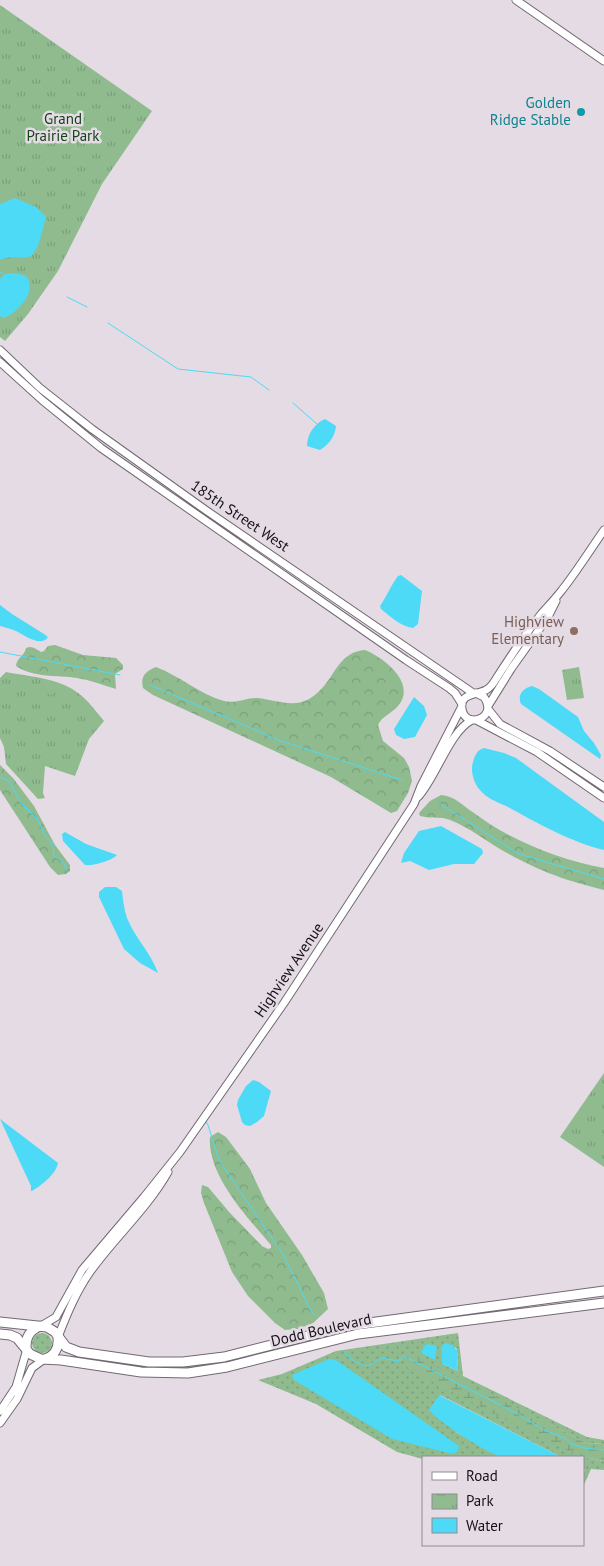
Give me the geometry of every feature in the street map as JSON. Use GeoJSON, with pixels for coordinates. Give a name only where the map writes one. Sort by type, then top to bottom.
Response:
{"type":"FeatureCollection","features":[{"type":"Feature","properties":{"kind":"main road","name":"Dodd Boulevard"},"geometry":{"type":"LineString","coordinates":[[58,1337],[66,1347],[79,1352],[149,1362],[183,1362],[224,1357],[356,1324],[604,1292]]}},
{"type":"Feature","properties":{"kind":"main road","name":"Dodd Boulevard"},"geometry":{"type":"LineString","coordinates":[[44,1360],[141,1372],[188,1373],[227,1367],[358,1334],[604,1302]]}},
{"type":"Feature","properties":{"kind":"main road"},"geometry":{"type":"LineString","coordinates":[[0,1322],[49,1328],[58,1337],[56,1350],[44,1360],[33,1356],[17,1338],[0,1334]]}},
{"type":"Feature","properties":{"kind":"main road"},"geometry":{"type":"LineString","coordinates":[[26,1349],[26,1340],[29,1334],[40,1326]]}},
{"type":"Feature","properties":{"kind":"street"},"geometry":{"type":"LineString","coordinates":[[516,0],[604,61]]}},
{"type":"Feature","properties":{"kind":"street","name":"185th Street West"},"geometry":{"type":"LineString","coordinates":[[0,350],[54,399],[92,429],[206,511],[474,693]]}},
{"type":"Feature","properties":{"kind":"street","name":"185th Street West"},"geometry":{"type":"LineString","coordinates":[[0,362],[56,413],[101,448],[449,688],[455,693],[462,706]]}},
{"type":"Feature","properties":{"kind":"street","name":"Highview Avenue"},"geometry":{"type":"LineString","coordinates":[[58,1337],[70,1307],[91,1271],[148,1202],[180,1152],[294,988],[416,799],[466,697],[491,687],[604,530]]}},
{"type":"Feature","properties":{"kind":"street","name":"Highview Avenue"},"geometry":{"type":"LineString","coordinates":[[416,799],[427,788],[460,728],[484,716],[511,669],[548,617],[562,590]]}},
{"type":"Feature","properties":{"kind":"street"},"geometry":{"type":"LineString","coordinates":[[474,693],[484,697],[488,707],[500,724],[550,751],[604,787]]}},
{"type":"Feature","properties":{"kind":"street"},"geometry":{"type":"LineString","coordinates":[[462,706],[466,716],[537,752],[604,798]]}},
{"type":"Feature","properties":{"kind":"street","name":"Highview Avenue"},"geometry":{"type":"LineString","coordinates":[[40,1326],[56,1317],[92,1255],[144,1197],[180,1152]]}},
{"type":"Feature","properties":{"kind":"street"},"geometry":{"type":"LineString","coordinates":[[0,1412],[16,1387],[26,1349]]}},
{"type":"Feature","properties":{"kind":"street"},"geometry":{"type":"LineString","coordinates":[[0,1423],[17,1399],[32,1368],[44,1360]]}},
{"type":"Feature","properties":{"kind":"green space","name":"Grand Prairie Park"},"geometry":{"type":"Polygon","coordinates":[[[0,5],[152,111],[102,184],[58,271],[28,314],[5,341],[0,337],[0,5]]]}},
{"type":"Feature","properties":{"kind":"green space"},"geometry":{"type":"Polygon","coordinates":[[[55,645],[83,655],[116,658],[123,665],[123,669],[115,674],[116,689],[82,679],[30,673],[16,666],[26,648],[32,647],[41,652],[48,646],[55,645]]]}},
{"type":"Feature","properties":{"kind":"green space"},"geometry":{"type":"Polygon","coordinates":[[[365,650],[389,665],[401,681],[404,689],[403,698],[398,706],[382,719],[378,725],[383,741],[404,758],[409,767],[412,781],[408,793],[397,811],[391,813],[331,777],[153,695],[143,688],[142,684],[145,674],[156,667],[206,694],[224,701],[233,702],[258,698],[285,703],[301,702],[316,694],[350,654],[365,650]]]}},
{"type":"Feature","properties":{"kind":"green space"},"geometry":{"type":"Polygon","coordinates":[[[579,667],[584,698],[567,700],[562,670],[579,667]]]}},
{"type":"Feature","properties":{"kind":"green space"},"geometry":{"type":"Polygon","coordinates":[[[6,672],[46,679],[66,686],[83,697],[104,721],[89,739],[75,776],[45,766],[43,793],[45,798],[38,799],[6,764],[4,747],[0,738],[0,678],[6,672]]]}},
{"type":"Feature","properties":{"kind":"green space"},"geometry":{"type":"Polygon","coordinates":[[[43,684],[54,686],[53,695],[41,693],[43,684]]]}},
{"type":"Feature","properties":{"kind":"green space"},"geometry":{"type":"Polygon","coordinates":[[[11,685],[18,690],[8,704],[1,700],[11,685]]]}},
{"type":"Feature","properties":{"kind":"green space"},"geometry":{"type":"Polygon","coordinates":[[[0,765],[13,778],[34,806],[55,845],[70,865],[70,871],[66,874],[58,875],[50,867],[0,790],[0,765]]]}},
{"type":"Feature","properties":{"kind":"green space"},"geometry":{"type":"Polygon","coordinates":[[[441,795],[455,799],[494,827],[530,845],[554,855],[604,868],[604,890],[531,866],[450,820],[420,816],[419,813],[430,801],[441,795]]]}},
{"type":"Feature","properties":{"kind":"green space"},"geometry":{"type":"Polygon","coordinates":[[[604,1073],[604,1167],[560,1137],[604,1073]]]}},
{"type":"Feature","properties":{"kind":"green space"},"geometry":{"type":"Polygon","coordinates":[[[218,1132],[226,1137],[250,1169],[266,1203],[302,1255],[324,1293],[328,1309],[313,1323],[298,1329],[285,1330],[275,1323],[248,1296],[232,1272],[204,1203],[201,1193],[202,1185],[208,1187],[262,1246],[268,1249],[271,1248],[271,1245],[241,1209],[222,1181],[211,1151],[210,1137],[218,1132]]]}},
{"type":"Feature","properties":{"kind":"green space"},"geometry":{"type":"Polygon","coordinates":[[[514,1307],[515,1309],[499,1312],[386,1326],[214,1366],[161,1370],[79,1360],[80,1356],[178,1366],[222,1361],[341,1331],[514,1307]]]}},
{"type":"Feature","properties":{"kind":"green space"},"geometry":{"type":"Polygon","coordinates":[[[42,1333],[49,1336],[52,1343],[49,1350],[42,1353],[35,1350],[32,1343],[35,1336],[42,1333]]]}},
{"type":"Feature","properties":{"kind":"green space"},"geometry":{"type":"Polygon","coordinates":[[[458,1333],[463,1376],[587,1437],[604,1440],[604,1444],[586,1443],[481,1390],[580,1456],[559,1456],[440,1395],[456,1432],[499,1456],[422,1456],[422,1459],[397,1452],[316,1404],[258,1380],[282,1374],[336,1351],[458,1333]],[[456,1347],[442,1364],[458,1371],[457,1350],[456,1347]]]}},
{"type":"Feature","properties":{"kind":"green space"},"geometry":{"type":"Polygon","coordinates":[[[412,1354],[586,1443],[604,1444],[604,1461],[580,1456],[551,1443],[411,1371],[405,1365],[412,1354]]]}},
{"type":"Feature","properties":{"kind":"green space"},"geometry":{"type":"Polygon","coordinates":[[[584,1457],[604,1461],[604,1470],[591,1469],[584,1485],[584,1457]]]}},
{"type":"Feature","properties":{"kind":"water"},"geometry":{"type":"Polygon","coordinates":[[[15,198],[36,207],[46,217],[38,246],[32,255],[28,257],[9,257],[0,260],[0,204],[15,198]]]}},
{"type":"Feature","properties":{"kind":"water"},"geometry":{"type":"Polygon","coordinates":[[[10,273],[26,276],[30,288],[25,301],[4,318],[0,316],[0,279],[10,273]]]}},
{"type":"Feature","properties":{"kind":"water"},"geometry":{"type":"Polygon","coordinates":[[[325,419],[336,426],[331,440],[320,450],[307,446],[308,437],[312,429],[325,419]]]}},
{"type":"Feature","properties":{"kind":"water"},"geometry":{"type":"Polygon","coordinates":[[[401,575],[422,591],[418,624],[413,628],[396,621],[381,609],[380,606],[398,576],[401,575]]]}},
{"type":"Feature","properties":{"kind":"water"},"geometry":{"type":"Polygon","coordinates":[[[0,605],[48,637],[45,640],[37,641],[0,626],[0,605]]]}},
{"type":"Feature","properties":{"kind":"water"},"geometry":{"type":"Polygon","coordinates":[[[532,686],[578,717],[584,731],[601,755],[600,759],[521,704],[522,692],[532,686]]]}},
{"type":"Feature","properties":{"kind":"water"},"geometry":{"type":"Polygon","coordinates":[[[414,697],[424,706],[427,715],[415,737],[404,739],[396,735],[394,729],[414,697]]]}},
{"type":"Feature","properties":{"kind":"water"},"geometry":{"type":"Polygon","coordinates":[[[484,748],[516,758],[604,822],[604,850],[554,831],[485,795],[476,784],[472,769],[476,755],[484,748]]]}},
{"type":"Feature","properties":{"kind":"water"},"geometry":{"type":"Polygon","coordinates":[[[441,826],[482,849],[483,853],[474,864],[454,864],[429,870],[410,861],[401,863],[404,853],[419,831],[441,826]]]}},
{"type":"Feature","properties":{"kind":"water"},"geometry":{"type":"Polygon","coordinates":[[[65,832],[86,844],[117,855],[102,863],[85,865],[63,841],[62,834],[65,832]]]}},
{"type":"Feature","properties":{"kind":"water"},"geometry":{"type":"Polygon","coordinates":[[[105,887],[116,887],[122,891],[127,918],[158,973],[140,963],[124,949],[99,897],[99,892],[105,887]]]}},
{"type":"Feature","properties":{"kind":"water"},"geometry":{"type":"Polygon","coordinates":[[[253,1080],[271,1091],[264,1116],[250,1126],[242,1122],[237,1105],[246,1086],[253,1080]]]}},
{"type":"Feature","properties":{"kind":"water"},"geometry":{"type":"Polygon","coordinates":[[[0,1119],[58,1163],[52,1175],[32,1191],[31,1186],[0,1119]]]}},
{"type":"Feature","properties":{"kind":"water"},"geometry":{"type":"Polygon","coordinates":[[[445,1343],[452,1345],[457,1350],[458,1371],[442,1364],[441,1348],[445,1343]]]}},
{"type":"Feature","properties":{"kind":"water"},"geometry":{"type":"Polygon","coordinates":[[[428,1344],[437,1346],[435,1360],[421,1353],[424,1346],[428,1344]]]}},
{"type":"Feature","properties":{"kind":"water"},"geometry":{"type":"Polygon","coordinates":[[[329,1359],[336,1360],[459,1446],[458,1451],[453,1454],[392,1439],[294,1380],[292,1375],[329,1359]]]}},
{"type":"Feature","properties":{"kind":"water"},"geometry":{"type":"Polygon","coordinates":[[[439,1395],[559,1456],[497,1455],[487,1451],[452,1429],[429,1410],[439,1395]]]}},
{"type":"Feature","properties":{"kind":"waterway"},"geometry":{"type":"LineString","coordinates":[[0,272],[6,275]]}},
{"type":"Feature","properties":{"kind":"waterway"},"geometry":{"type":"LineString","coordinates":[[67,297],[87,307]]}},
{"type":"Feature","properties":{"kind":"waterway"},"geometry":{"type":"LineString","coordinates":[[108,323],[178,369],[251,377],[269,390]]}},
{"type":"Feature","properties":{"kind":"waterway"},"geometry":{"type":"LineString","coordinates":[[293,403],[317,424]]}},
{"type":"Feature","properties":{"kind":"waterway"},"geometry":{"type":"LineString","coordinates":[[0,652],[120,675]]}},
{"type":"Feature","properties":{"kind":"waterway"},"geometry":{"type":"LineString","coordinates":[[150,685],[281,741],[402,780]]}},
{"type":"Feature","properties":{"kind":"waterway"},"geometry":{"type":"LineString","coordinates":[[0,777],[9,781],[21,803],[38,820],[44,834],[53,845],[54,856],[64,863],[67,871]]}},
{"type":"Feature","properties":{"kind":"waterway"},"geometry":{"type":"LineString","coordinates":[[440,804],[519,854],[604,879]]}},
{"type":"Feature","properties":{"kind":"waterway"},"geometry":{"type":"LineString","coordinates":[[206,1122],[219,1160],[284,1256],[315,1316]]}},
{"type":"Feature","properties":{"kind":"waterway"},"geometry":{"type":"LineString","coordinates":[[344,1351],[354,1361],[368,1366],[382,1358],[398,1361],[404,1356],[518,1414],[544,1430],[565,1438],[572,1444],[584,1448],[604,1450]]}},
{"type":"Feature","properties":{"kind":"place","name":"Golden Ridge Stable"},"geometry":{"type":"Point","coordinates":[581,112]}},
{"type":"Feature","properties":{"kind":"place","name":"Highview Elementary"},"geometry":{"type":"Point","coordinates":[574,631]}}]}
